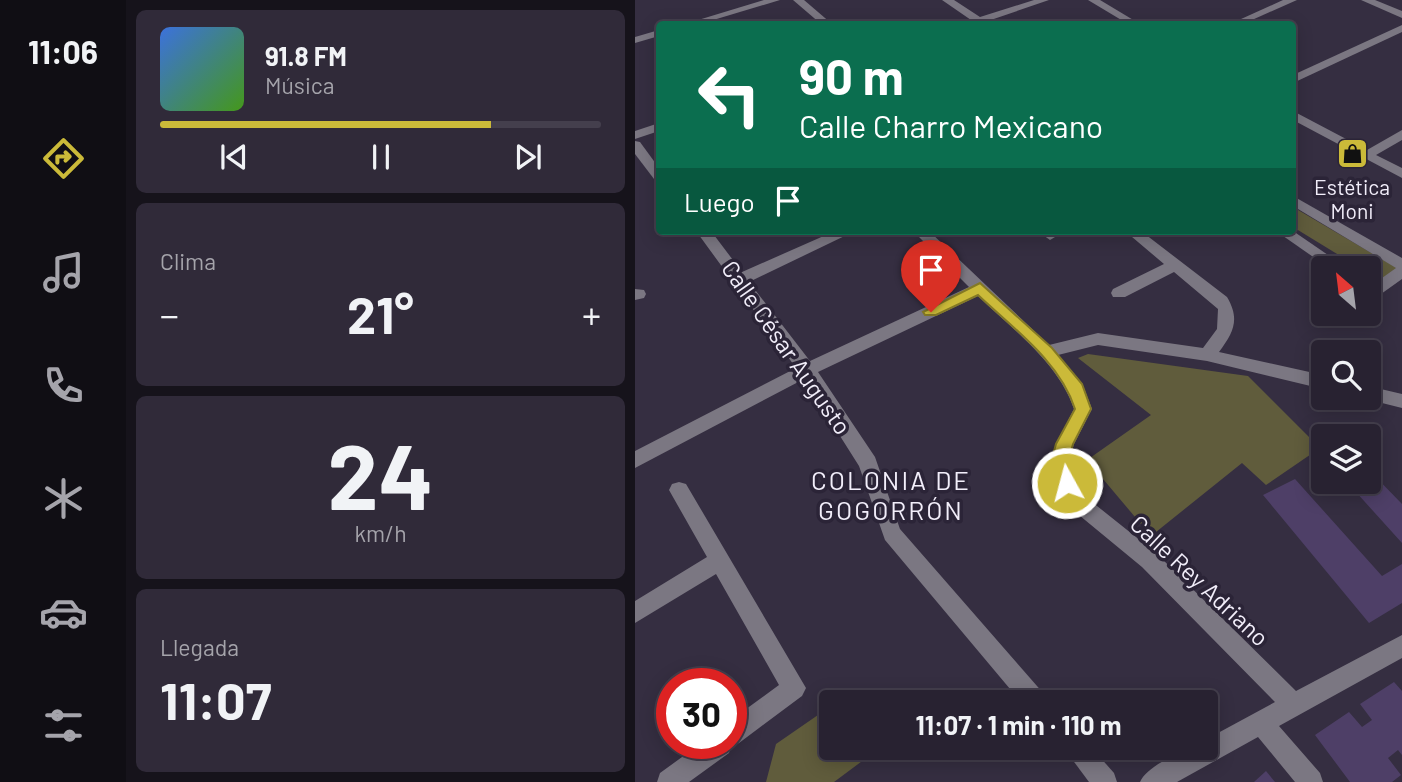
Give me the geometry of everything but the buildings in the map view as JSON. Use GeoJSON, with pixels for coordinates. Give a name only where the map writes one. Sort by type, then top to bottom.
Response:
{"type":"FeatureCollection","features":[{"type":"Feature","properties":{"kind":"street"},"geometry":{"type":"LineString","coordinates":[[701,21],[775,0]]}},
{"type":"Feature","properties":{"kind":"street"},"geometry":{"type":"LineString","coordinates":[[798,0],[823,21]]}},
{"type":"Feature","properties":{"kind":"street"},"geometry":{"type":"LineString","coordinates":[[947,0],[973,21]]}},
{"type":"Feature","properties":{"kind":"street"},"geometry":{"type":"LineString","coordinates":[[981,21],[1044,0]]}},
{"type":"Feature","properties":{"kind":"street"},"geometry":{"type":"LineString","coordinates":[[1093,0],[1130,21]]}},
{"type":"Feature","properties":{"kind":"street"},"geometry":{"type":"LineString","coordinates":[[1105,6],[1121,0]]}},
{"type":"Feature","properties":{"kind":"street"},"geometry":{"type":"LineString","coordinates":[[1242,21],[1292,0]]}},
{"type":"Feature","properties":{"kind":"street"},"geometry":{"type":"LineString","coordinates":[[1366,0],[1402,15]]}},
{"type":"Feature","properties":{"kind":"street"},"geometry":{"type":"LineString","coordinates":[[1296,78],[1402,28]]}},
{"type":"Feature","properties":{"kind":"street"},"geometry":{"type":"LineString","coordinates":[[635,40],[656,34]]}},
{"type":"Feature","properties":{"kind":"street"},"geometry":{"type":"LineString","coordinates":[[1296,117],[1402,174]]}},
{"type":"Feature","properties":{"kind":"street"},"geometry":{"type":"LineString","coordinates":[[635,135],[656,128]]}},
{"type":"Feature","properties":{"kind":"street"},"geometry":{"type":"LineString","coordinates":[[1367,155],[1402,134]]}},
{"type":"Feature","properties":{"kind":"street"},"geometry":{"type":"LineString","coordinates":[[635,145],[656,172]]}},
{"type":"Feature","properties":{"kind":"street"},"geometry":{"type":"LineString","coordinates":[[1296,202],[1402,265]]}},
{"type":"Feature","properties":{"kind":"street","name":"Calle César Augusto"},"geometry":{"type":"LineString","coordinates":[[706,235],[807,370],[868,463],[892,534],[1026,690]]}},
{"type":"Feature","properties":{"kind":"street"},"geometry":{"type":"LineString","coordinates":[[741,279],[839,235]]}},
{"type":"Feature","properties":{"kind":"street","name":"Calle Rey Adriano"},"geometry":{"type":"LineString","coordinates":[[924,235],[1046,352],[1076,388],[1083,409],[1065,444],[1059,466],[1075,500],[1149,560],[1294,705]]}},
{"type":"Feature","properties":{"kind":"street"},"geometry":{"type":"LineString","coordinates":[[1137,235],[1221,300],[1229,312],[1229,326],[1207,355]]}},
{"type":"Feature","properties":{"kind":"street"},"geometry":{"type":"LineString","coordinates":[[1289,235],[1322,256]]}},
{"type":"Feature","properties":{"kind":"street"},"geometry":{"type":"LineString","coordinates":[[1119,293],[1176,264]]}},
{"type":"Feature","properties":{"kind":"street"},"geometry":{"type":"LineString","coordinates":[[1381,286],[1402,272]]}},
{"type":"Feature","properties":{"kind":"street"},"geometry":{"type":"LineString","coordinates":[[635,460],[807,370],[980,288]]}},
{"type":"Feature","properties":{"kind":"street"},"geometry":{"type":"LineString","coordinates":[[1046,352],[1098,339],[1207,355],[1311,379]]}},
{"type":"Feature","properties":{"kind":"street"},"geometry":{"type":"LineString","coordinates":[[1381,396],[1402,401]]}},
{"type":"Feature","properties":{"kind":"street"},"geometry":{"type":"LineString","coordinates":[[679,489],[794,688],[747,723]]}},
{"type":"Feature","properties":{"kind":"street"},"geometry":{"type":"LineString","coordinates":[[635,613],[720,560]]}},
{"type":"Feature","properties":{"kind":"street"},"geometry":{"type":"LineString","coordinates":[[1152,782],[1402,646]]}},
{"type":"Feature","properties":{"kind":"street"},"geometry":{"type":"LineString","coordinates":[[1261,723],[1311,782]]}},
{"type":"Feature","properties":{"kind":"street"},"geometry":{"type":"LineString","coordinates":[[669,782],[700,759]]}},
{"type":"Feature","properties":{"kind":"street"},"geometry":{"type":"LineString","coordinates":[[1086,760],[1105,782]]}},
{"type":"Feature","properties":{"kind":"shaded area"},"geometry":{"type":"Polygon","coordinates":[[[1296,209],[1377,256],[1340,256],[1296,229],[1296,209]]]}},
{"type":"Feature","properties":{"kind":"shaded area"},"geometry":{"type":"Polygon","coordinates":[[[1381,259],[1397,268],[1381,279],[1381,259]]]}},
{"type":"Feature","properties":{"kind":"shaded area"},"geometry":{"type":"Polygon","coordinates":[[[1088,354],[1248,376],[1311,439],[1311,454],[1266,485],[1242,463],[1151,536],[1087,460],[1151,415],[1078,358],[1088,354]]]}},
{"type":"Feature","properties":{"kind":"shaded area"},"geometry":{"type":"Polygon","coordinates":[[[819,714],[819,760],[864,760],[834,782],[766,782],[776,744],[819,714]]]}},
{"type":"Feature","properties":{"kind":"place","name":"Estética Moni"},"geometry":{"type":"Point","coordinates":[1352,154]}},
{"type":"Feature","properties":{"kind":"district","name":"COLONIA DE GOGORRÓN"},"geometry":{"type":"Point","coordinates":[891,494]}},
{"type":"Feature","properties":{"kind":"route"},"geometry":{"type":"LineString","coordinates":[[931,312],[980,288],[1067,376],[1076,388],[1083,409],[1065,444],[1059,466],[1067,483]]}}]}
